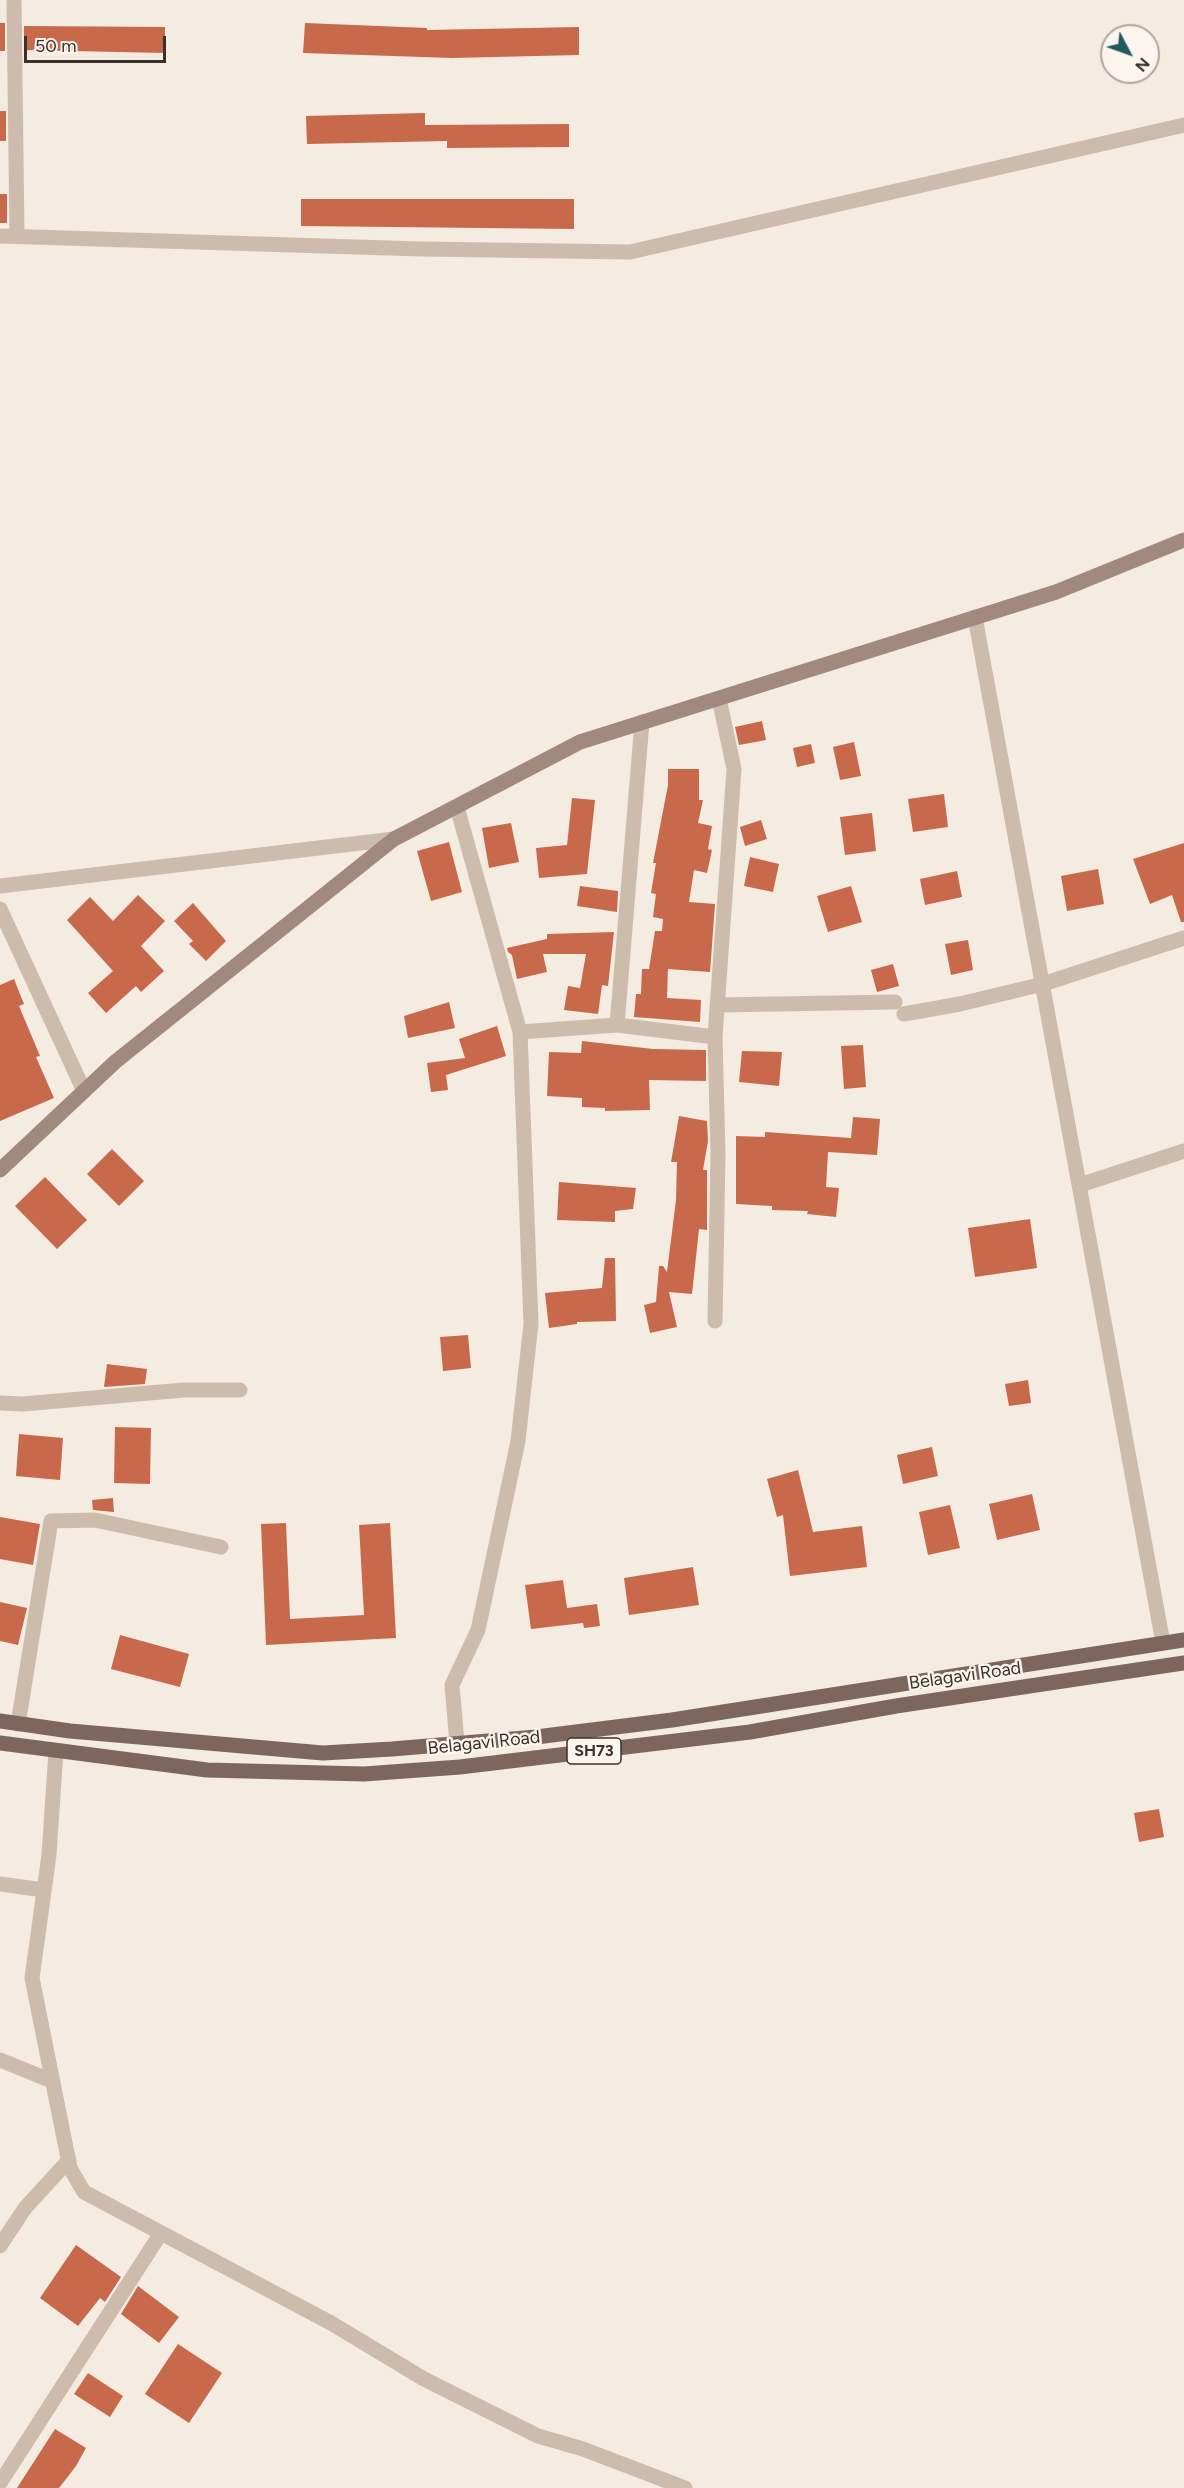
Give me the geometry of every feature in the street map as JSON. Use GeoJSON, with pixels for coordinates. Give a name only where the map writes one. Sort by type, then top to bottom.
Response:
{"type":"FeatureCollection","features":[{"type":"Feature","properties":{"kind":"main road"},"geometry":{"type":"LineString","coordinates":[[0,1170],[115,1062],[394,839],[579,742],[1056,592],[1184,540]]}},
{"type":"Feature","properties":{"kind":"main road"},"geometry":{"type":"LineString","coordinates":[[0,1721],[323,1753],[536,1737],[672,1720],[1184,1640]]}},
{"type":"Feature","properties":{"kind":"main road","name":"Belagavi Road"},"geometry":{"type":"LineString","coordinates":[[0,1743],[207,1770],[374,1773],[460,1767],[750,1732],[896,1706],[1184,1663]]}},
{"type":"Feature","properties":{"kind":"street"},"geometry":{"type":"LineString","coordinates":[[14,0],[17,235]]}},
{"type":"Feature","properties":{"kind":"street"},"geometry":{"type":"LineString","coordinates":[[0,236],[422,249],[630,252],[1184,125]]}},
{"type":"Feature","properties":{"kind":"street"},"geometry":{"type":"LineString","coordinates":[[975,617],[1163,1643]]}},
{"type":"Feature","properties":{"kind":"street"},"geometry":{"type":"LineString","coordinates":[[714,1321],[718,1154],[715,1037],[734,769],[718,698]]}},
{"type":"Feature","properties":{"kind":"street"},"geometry":{"type":"LineString","coordinates":[[618,1024],[642,722]]}},
{"type":"Feature","properties":{"kind":"street"},"geometry":{"type":"LineString","coordinates":[[457,807],[520,1032],[531,1324],[518,1441],[478,1630],[452,1685],[457,1743]]}},
{"type":"Feature","properties":{"kind":"street"},"geometry":{"type":"LineString","coordinates":[[0,886],[394,839]]}},
{"type":"Feature","properties":{"kind":"street"},"geometry":{"type":"LineString","coordinates":[[0,909],[84,1091]]}},
{"type":"Feature","properties":{"kind":"street"},"geometry":{"type":"LineString","coordinates":[[717,1005],[900,1008],[960,1004],[1043,984],[1184,938]]}},
{"type":"Feature","properties":{"kind":"street"},"geometry":{"type":"LineString","coordinates":[[520,1032],[618,1024],[715,1037]]}},
{"type":"Feature","properties":{"kind":"street"},"geometry":{"type":"LineString","coordinates":[[1080,1185],[1184,1151]]}},
{"type":"Feature","properties":{"kind":"street"},"geometry":{"type":"LineString","coordinates":[[0,1403],[23,1404],[184,1390],[240,1390]]}},
{"type":"Feature","properties":{"kind":"street"},"geometry":{"type":"LineString","coordinates":[[18,1724],[51,1521],[95,1520],[221,1546]]}},
{"type":"Feature","properties":{"kind":"street"},"geometry":{"type":"LineString","coordinates":[[56,1751],[44,1890],[32,1978],[69,2160],[84,2192],[331,2323],[424,2379],[538,2436],[583,2449],[686,2488]]}},
{"type":"Feature","properties":{"kind":"street"},"geometry":{"type":"LineString","coordinates":[[0,1884],[44,1890]]}},
{"type":"Feature","properties":{"kind":"street"},"geometry":{"type":"LineString","coordinates":[[0,2060],[52,2081]]}},
{"type":"Feature","properties":{"kind":"street"},"geometry":{"type":"LineString","coordinates":[[1,2244],[25,2208],[69,2160]]}},
{"type":"Feature","properties":{"kind":"street"},"geometry":{"type":"LineString","coordinates":[[0,2483],[161,2233]]}},
{"type":"Feature","properties":{"kind":"building"},"geometry":{"type":"Polygon","coordinates":[[[0,23],[5,23],[5,51],[0,51],[0,23]]]}},
{"type":"Feature","properties":{"kind":"building"},"geometry":{"type":"Polygon","coordinates":[[[305,23],[427,28],[427,30],[579,27],[579,55],[452,58],[303,53],[305,23]]]}},
{"type":"Feature","properties":{"kind":"building"},"geometry":{"type":"Polygon","coordinates":[[[24,26],[165,27],[165,53],[24,50],[24,26]]]}},
{"type":"Feature","properties":{"kind":"building"},"geometry":{"type":"Polygon","coordinates":[[[0,111],[6,111],[6,141],[0,141],[0,111]]]}},
{"type":"Feature","properties":{"kind":"building"},"geometry":{"type":"Polygon","coordinates":[[[425,113],[425,125],[569,124],[569,147],[447,148],[447,141],[307,144],[306,116],[425,113]]]}},
{"type":"Feature","properties":{"kind":"building"},"geometry":{"type":"Polygon","coordinates":[[[0,194],[7,194],[7,223],[0,223],[0,194]]]}},
{"type":"Feature","properties":{"kind":"building"},"geometry":{"type":"Polygon","coordinates":[[[301,199],[574,199],[574,229],[301,226],[301,199]]]}},
{"type":"Feature","properties":{"kind":"building"},"geometry":{"type":"Polygon","coordinates":[[[762,721],[766,740],[739,745],[735,727],[762,721]]]}},
{"type":"Feature","properties":{"kind":"building"},"geometry":{"type":"Polygon","coordinates":[[[854,742],[861,776],[840,780],[833,747],[854,742]]]}},
{"type":"Feature","properties":{"kind":"building"},"geometry":{"type":"Polygon","coordinates":[[[811,744],[815,763],[797,767],[793,748],[811,744]]]}},
{"type":"Feature","properties":{"kind":"building"},"geometry":{"type":"Polygon","coordinates":[[[668,769],[699,769],[699,800],[703,800],[698,823],[712,826],[708,849],[712,850],[707,873],[694,870],[689,902],[715,904],[710,972],[668,969],[667,998],[701,1000],[700,1022],[634,1017],[636,994],[641,994],[642,969],[649,969],[655,931],[662,931],[663,919],[653,917],[656,894],[651,893],[656,863],[653,863],[668,785],[668,769]]]}},
{"type":"Feature","properties":{"kind":"building"},"geometry":{"type":"Polygon","coordinates":[[[944,794],[948,827],[913,832],[908,799],[944,794]]]}},
{"type":"Feature","properties":{"kind":"building"},"geometry":{"type":"Polygon","coordinates":[[[572,798],[595,800],[587,874],[539,878],[536,848],[567,845],[572,798]]]}},
{"type":"Feature","properties":{"kind":"building"},"geometry":{"type":"Polygon","coordinates":[[[872,813],[876,851],[845,855],[840,817],[872,813]]]}},
{"type":"Feature","properties":{"kind":"building"},"geometry":{"type":"Polygon","coordinates":[[[761,820],[767,839],[745,846],[740,827],[761,820]]]}},
{"type":"Feature","properties":{"kind":"building"},"geometry":{"type":"Polygon","coordinates":[[[511,823],[519,862],[489,868],[482,828],[511,823]]]}},
{"type":"Feature","properties":{"kind":"building"},"geometry":{"type":"Polygon","coordinates":[[[449,842],[462,892],[431,901],[417,851],[449,842]]]}},
{"type":"Feature","properties":{"kind":"building"},"geometry":{"type":"Polygon","coordinates":[[[1184,843],[1184,922],[1181,922],[1172,895],[1150,904],[1133,859],[1184,843]]]}},
{"type":"Feature","properties":{"kind":"building"},"geometry":{"type":"Polygon","coordinates":[[[750,857],[779,864],[773,892],[744,886],[750,857]]]}},
{"type":"Feature","properties":{"kind":"building"},"geometry":{"type":"Polygon","coordinates":[[[1098,869],[1104,904],[1067,911],[1061,876],[1098,869]]]}},
{"type":"Feature","properties":{"kind":"building"},"geometry":{"type":"Polygon","coordinates":[[[957,871],[962,897],[925,905],[920,879],[957,871]]]}},
{"type":"Feature","properties":{"kind":"building"},"geometry":{"type":"Polygon","coordinates":[[[580,886],[618,891],[617,912],[577,906],[580,886]]]}},
{"type":"Feature","properties":{"kind":"building"},"geometry":{"type":"Polygon","coordinates":[[[851,886],[862,922],[828,932],[817,896],[851,886]]]}},
{"type":"Feature","properties":{"kind":"building"},"geometry":{"type":"Polygon","coordinates":[[[138,895],[165,921],[141,946],[164,971],[141,992],[136,986],[106,1013],[88,993],[113,971],[67,920],[90,897],[113,921],[138,895]]]}},
{"type":"Feature","properties":{"kind":"building"},"geometry":{"type":"Polygon","coordinates":[[[193,903],[226,941],[206,961],[189,944],[193,941],[174,921],[193,903]]]}},
{"type":"Feature","properties":{"kind":"building"},"geometry":{"type":"Polygon","coordinates":[[[614,932],[608,986],[602,985],[598,1014],[564,1010],[568,986],[580,988],[586,954],[543,954],[547,972],[517,979],[512,955],[507,948],[547,939],[547,934],[614,932]]]}},
{"type":"Feature","properties":{"kind":"building"},"geometry":{"type":"Polygon","coordinates":[[[968,940],[973,970],[951,975],[945,944],[968,940]]]}},
{"type":"Feature","properties":{"kind":"building"},"geometry":{"type":"Polygon","coordinates":[[[893,964],[899,986],[877,992],[871,970],[893,964]]]}},
{"type":"Feature","properties":{"kind":"building"},"geometry":{"type":"Polygon","coordinates":[[[14,979],[24,1004],[19,1006],[40,1056],[36,1057],[54,1098],[0,1121],[0,985],[14,979]]]}},
{"type":"Feature","properties":{"kind":"building"},"geometry":{"type":"Polygon","coordinates":[[[449,1002],[455,1028],[408,1038],[404,1016],[449,1002]]]}},
{"type":"Feature","properties":{"kind":"building"},"geometry":{"type":"Polygon","coordinates":[[[497,1026],[506,1056],[446,1075],[448,1090],[431,1092],[427,1063],[465,1058],[459,1039],[497,1026]]]}},
{"type":"Feature","properties":{"kind":"building"},"geometry":{"type":"Polygon","coordinates":[[[582,1041],[653,1049],[706,1050],[706,1081],[649,1080],[650,1110],[605,1111],[605,1108],[582,1107],[582,1098],[547,1096],[549,1052],[581,1053],[582,1041]]]}},
{"type":"Feature","properties":{"kind":"building"},"geometry":{"type":"Polygon","coordinates":[[[863,1045],[866,1087],[844,1089],[841,1046],[863,1045]]]}},
{"type":"Feature","properties":{"kind":"building"},"geometry":{"type":"Polygon","coordinates":[[[742,1051],[782,1052],[779,1086],[739,1082],[742,1051]]]}},
{"type":"Feature","properties":{"kind":"building"},"geometry":{"type":"Polygon","coordinates":[[[679,1116],[707,1121],[708,1141],[703,1170],[707,1170],[707,1230],[699,1229],[692,1294],[669,1292],[677,1327],[650,1333],[644,1305],[656,1302],[659,1266],[663,1266],[667,1272],[676,1200],[677,1162],[671,1162],[679,1116]]]}},
{"type":"Feature","properties":{"kind":"building"},"geometry":{"type":"Polygon","coordinates":[[[853,1117],[880,1119],[877,1155],[828,1152],[826,1187],[839,1188],[836,1217],[807,1214],[808,1211],[772,1210],[772,1206],[736,1204],[736,1136],[765,1137],[765,1132],[851,1138],[853,1117]]]}},
{"type":"Feature","properties":{"kind":"building"},"geometry":{"type":"Polygon","coordinates":[[[112,1149],[144,1181],[119,1206],[87,1174],[112,1149]]]}},
{"type":"Feature","properties":{"kind":"building"},"geometry":{"type":"Polygon","coordinates":[[[45,1177],[87,1220],[57,1249],[15,1206],[45,1177]]]}},
{"type":"Feature","properties":{"kind":"building"},"geometry":{"type":"Polygon","coordinates":[[[559,1182],[636,1188],[633,1209],[615,1211],[615,1222],[557,1220],[559,1182]]]}},
{"type":"Feature","properties":{"kind":"building"},"geometry":{"type":"Polygon","coordinates":[[[1030,1219],[1037,1268],[975,1277],[968,1228],[1030,1219]]]}},
{"type":"Feature","properties":{"kind":"building"},"geometry":{"type":"Polygon","coordinates":[[[605,1258],[615,1258],[616,1321],[577,1322],[577,1324],[549,1328],[545,1293],[602,1288],[605,1258]]]}},
{"type":"Feature","properties":{"kind":"building"},"geometry":{"type":"Polygon","coordinates":[[[468,1335],[471,1368],[443,1371],[440,1337],[468,1335]]]}},
{"type":"Feature","properties":{"kind":"building"},"geometry":{"type":"Polygon","coordinates":[[[107,1364],[147,1369],[145,1384],[104,1387],[107,1364]]]}},
{"type":"Feature","properties":{"kind":"building"},"geometry":{"type":"Polygon","coordinates":[[[1028,1380],[1031,1403],[1009,1406],[1005,1384],[1028,1380]]]}},
{"type":"Feature","properties":{"kind":"building"},"geometry":{"type":"Polygon","coordinates":[[[115,1427],[151,1428],[150,1484],[114,1483],[115,1427]]]}},
{"type":"Feature","properties":{"kind":"building"},"geometry":{"type":"Polygon","coordinates":[[[19,1434],[63,1438],[60,1480],[16,1476],[19,1434]]]}},
{"type":"Feature","properties":{"kind":"building"},"geometry":{"type":"Polygon","coordinates":[[[932,1447],[938,1476],[903,1484],[897,1455],[932,1447]]]}},
{"type":"Feature","properties":{"kind":"building"},"geometry":{"type":"Polygon","coordinates":[[[798,1470],[813,1532],[862,1526],[867,1567],[790,1576],[783,1515],[777,1517],[767,1479],[798,1470]]]}},
{"type":"Feature","properties":{"kind":"building"},"geometry":{"type":"Polygon","coordinates":[[[1032,1494],[1040,1530],[997,1540],[989,1504],[1032,1494]]]}},
{"type":"Feature","properties":{"kind":"building"},"geometry":{"type":"Polygon","coordinates":[[[113,1498],[114,1512],[93,1510],[92,1500],[113,1498]]]}},
{"type":"Feature","properties":{"kind":"building"},"geometry":{"type":"Polygon","coordinates":[[[950,1505],[960,1548],[928,1555],[919,1512],[950,1505]]]}},
{"type":"Feature","properties":{"kind":"building"},"geometry":{"type":"Polygon","coordinates":[[[0,1517],[40,1524],[33,1565],[0,1559],[0,1517]]]}},
{"type":"Feature","properties":{"kind":"building"},"geometry":{"type":"Polygon","coordinates":[[[286,1523],[290,1619],[364,1615],[359,1525],[390,1523],[396,1638],[266,1645],[261,1524],[286,1523]]]}},
{"type":"Feature","properties":{"kind":"building"},"geometry":{"type":"Polygon","coordinates":[[[693,1567],[699,1605],[629,1615],[624,1578],[693,1567]]]}},
{"type":"Feature","properties":{"kind":"building"},"geometry":{"type":"Polygon","coordinates":[[[563,1580],[567,1608],[597,1604],[600,1626],[584,1628],[583,1623],[531,1629],[525,1585],[563,1580]]]}},
{"type":"Feature","properties":{"kind":"building"},"geometry":{"type":"Polygon","coordinates":[[[0,1602],[27,1608],[18,1645],[0,1641],[0,1602]]]}},
{"type":"Feature","properties":{"kind":"building"},"geometry":{"type":"Polygon","coordinates":[[[120,1635],[189,1654],[180,1687],[111,1669],[120,1635]]]}},
{"type":"Feature","properties":{"kind":"building"},"geometry":{"type":"Polygon","coordinates":[[[1159,1809],[1164,1837],[1139,1842],[1134,1813],[1159,1809]]]}},
{"type":"Feature","properties":{"kind":"building"},"geometry":{"type":"Polygon","coordinates":[[[76,2245],[121,2277],[105,2302],[100,2298],[78,2326],[40,2298],[76,2245]]]}},
{"type":"Feature","properties":{"kind":"building"},"geometry":{"type":"Polygon","coordinates":[[[138,2286],[179,2317],[159,2343],[121,2314],[138,2286]]]}},
{"type":"Feature","properties":{"kind":"building"},"geometry":{"type":"Polygon","coordinates":[[[178,2344],[222,2373],[189,2423],[145,2394],[178,2344]]]}},
{"type":"Feature","properties":{"kind":"building"},"geometry":{"type":"Polygon","coordinates":[[[88,2373],[123,2396],[110,2417],[74,2394],[88,2373]]]}},
{"type":"Feature","properties":{"kind":"building"},"geometry":{"type":"Polygon","coordinates":[[[55,2429],[86,2448],[76,2466],[59,2488],[17,2488],[55,2429]]]}}]}
